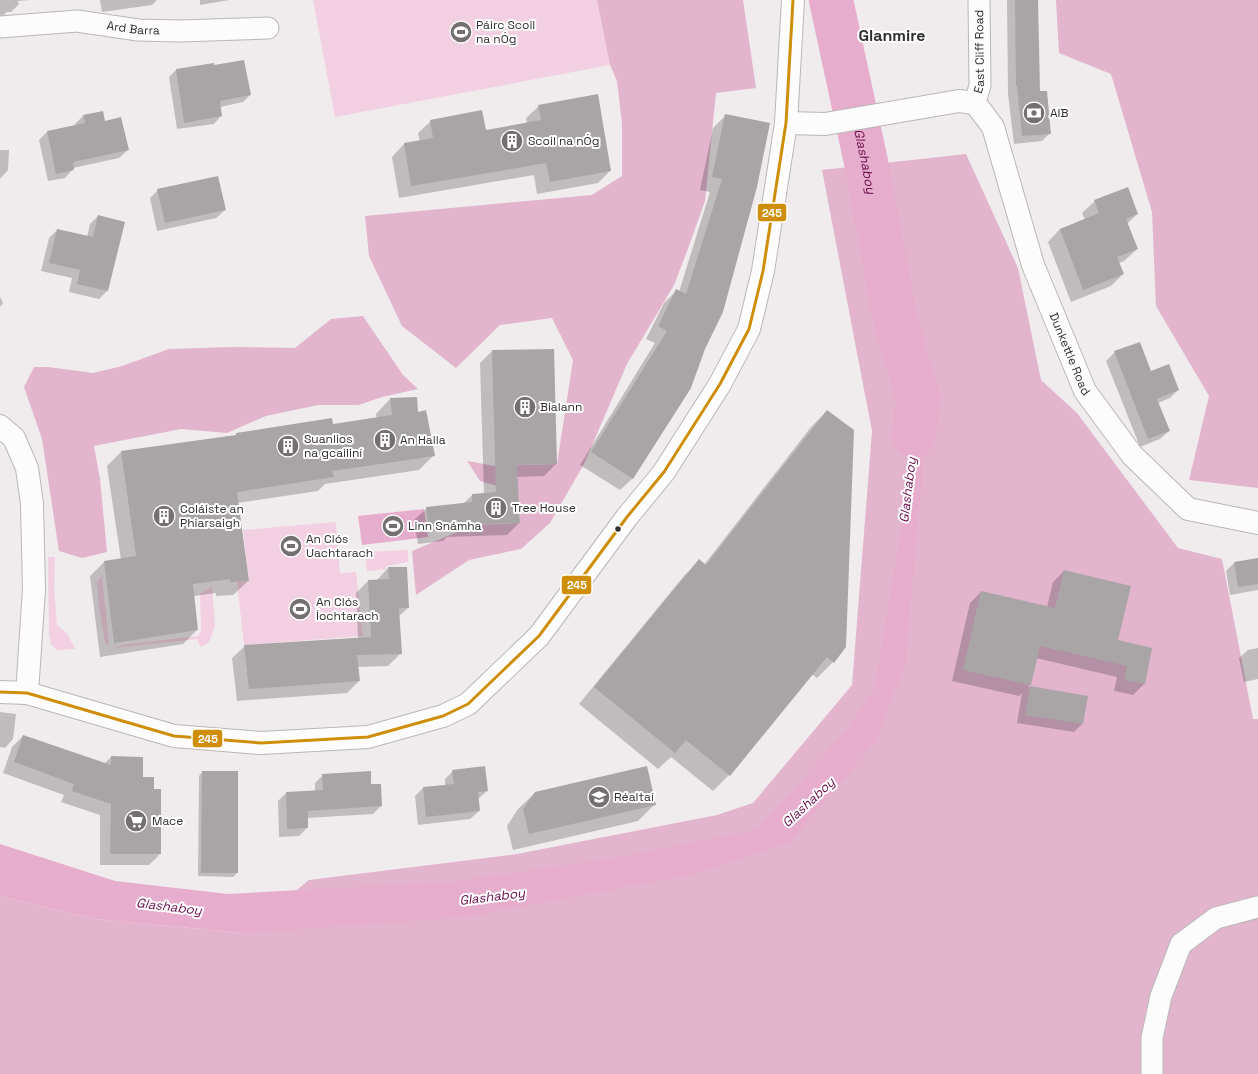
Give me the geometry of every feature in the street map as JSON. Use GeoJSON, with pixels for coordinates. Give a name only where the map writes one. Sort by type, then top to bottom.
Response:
{"type":"FeatureCollection","features":[{"type":"Feature","properties":{"kind":"main road"},"geometry":{"type":"LineString","coordinates":[[0,692],[27,693],[174,736],[262,743],[368,737],[444,716],[468,704],[539,636],[630,513],[664,472],[720,384],[749,329],[763,271],[786,123],[793,0]]}},
{"type":"Feature","properties":{"kind":"main road"},"geometry":{"type":"LineString","coordinates":[[786,123],[825,124],[967,102]]}},
{"type":"Feature","properties":{"kind":"main road","name":"Dunkettle Road"},"geometry":{"type":"LineString","coordinates":[[967,102],[993,127],[1033,265],[1085,391],[1132,455],[1188,509],[1258,523]]}},
{"type":"Feature","properties":{"kind":"main road"},"geometry":{"type":"LineString","coordinates":[[0,426],[14,438],[27,468],[32,504],[34,589],[27,693]]}},
{"type":"Feature","properties":{"kind":"street","name":"East Cliff Road"},"geometry":{"type":"LineString","coordinates":[[967,102],[980,85],[979,0]]}},
{"type":"Feature","properties":{"kind":"street","name":"Ard Barra"},"geometry":{"type":"LineString","coordinates":[[0,27],[77,21],[146,30],[180,31],[268,28]]}},
{"type":"Feature","properties":{"kind":"street"},"geometry":{"type":"LineString","coordinates":[[1152,1074],[1152,1038],[1161,996],[1181,944],[1216,918],[1258,907]]}},
{"type":"Feature","properties":{"kind":"shaded area","name":"Páirc Scoil na nÓg"},"geometry":{"type":"Polygon","coordinates":[[[313,0],[597,0],[610,65],[335,117],[313,0]]]}},
{"type":"Feature","properties":{"kind":"shaded area"},"geometry":{"type":"Polygon","coordinates":[[[597,0],[743,0],[756,88],[716,93],[705,201],[686,254],[674,285],[627,364],[584,464],[550,523],[521,549],[469,560],[416,595],[412,551],[474,525],[520,523],[518,492],[480,481],[467,461],[495,466],[557,464],[573,360],[552,318],[500,325],[456,368],[402,326],[369,256],[365,216],[592,195],[622,176],[622,124],[617,81],[610,65],[597,0]]]}},
{"type":"Feature","properties":{"kind":"shaded area"},"geometry":{"type":"Polygon","coordinates":[[[1056,0],[1258,0],[1258,488],[1189,480],[1209,396],[1156,306],[1152,212],[1111,74],[1059,53],[1056,0]]]}},
{"type":"Feature","properties":{"kind":"shaded area"},"geometry":{"type":"Polygon","coordinates":[[[966,154],[1018,268],[1041,380],[1077,413],[1178,548],[1222,559],[1253,719],[1258,719],[1258,1074],[0,1074],[0,896],[95,919],[244,933],[309,880],[517,854],[717,815],[753,803],[852,685],[872,431],[822,170],[966,154]]]}},
{"type":"Feature","properties":{"kind":"shaded area"},"geometry":{"type":"Polygon","coordinates":[[[363,316],[403,375],[418,389],[382,397],[359,405],[318,405],[266,416],[227,433],[181,429],[94,446],[100,479],[107,552],[82,558],[59,551],[42,439],[24,387],[34,367],[48,367],[93,373],[122,366],[169,349],[233,347],[295,348],[331,319],[363,316]]]}},
{"type":"Feature","properties":{"kind":"shaded area","name":"An Clós Íochtarach"},"geometry":{"type":"Polygon","coordinates":[[[336,522],[340,573],[356,572],[363,636],[244,645],[237,582],[249,581],[243,530],[336,522]]]}},
{"type":"Feature","properties":{"kind":"shaded area"},"geometry":{"type":"Polygon","coordinates":[[[408,550],[408,562],[386,566],[386,569],[367,571],[365,552],[408,550]]]}},
{"type":"Feature","properties":{"kind":"shaded area"},"geometry":{"type":"Polygon","coordinates":[[[48,557],[55,557],[54,590],[57,625],[67,633],[75,649],[57,650],[51,645],[49,634],[48,557]]]}},
{"type":"Feature","properties":{"kind":"shaded area"},"geometry":{"type":"Polygon","coordinates":[[[102,576],[109,645],[105,643],[99,606],[97,582],[102,576]]]}},
{"type":"Feature","properties":{"kind":"shaded area"},"geometry":{"type":"Polygon","coordinates":[[[212,587],[215,626],[209,642],[201,647],[197,639],[114,648],[122,645],[198,636],[201,631],[200,594],[212,587]]]}},
{"type":"Feature","properties":{"kind":"water"},"geometry":{"type":"Polygon","coordinates":[[[821,0],[850,0],[902,252],[924,375],[922,480],[905,664],[876,741],[789,843],[694,874],[465,917],[244,933],[95,919],[0,896],[0,844],[115,881],[228,894],[450,882],[615,858],[756,830],[844,733],[875,689],[909,482],[912,376],[866,162],[821,0]]]}},
{"type":"Feature","properties":{"kind":"water","name":"Linn Snámha"},"geometry":{"type":"Polygon","coordinates":[[[424,509],[428,537],[362,545],[358,516],[424,509]]]}},
{"type":"Feature","properties":{"kind":"building"},"geometry":{"type":"Polygon","coordinates":[[[1015,0],[1038,0],[1040,91],[1047,91],[1051,134],[1022,136],[1016,86],[1015,0]]]}},
{"type":"Feature","properties":{"kind":"building"},"geometry":{"type":"Polygon","coordinates":[[[244,60],[251,95],[220,101],[222,116],[184,123],[176,69],[244,60]]]}},
{"type":"Feature","properties":{"kind":"building","name":"Scoil na nÓg"},"geometry":{"type":"Polygon","coordinates":[[[598,94],[611,171],[550,182],[546,163],[411,186],[404,143],[433,138],[430,120],[482,110],[486,130],[541,120],[538,105],[598,94]]]}},
{"type":"Feature","properties":{"kind":"building"},"geometry":{"type":"Polygon","coordinates":[[[103,111],[105,121],[121,117],[129,150],[73,162],[74,170],[56,174],[47,131],[85,123],[83,115],[103,111]]]}},
{"type":"Feature","properties":{"kind":"building"},"geometry":{"type":"Polygon","coordinates":[[[725,114],[770,123],[757,187],[723,312],[705,349],[691,388],[633,479],[591,452],[667,331],[658,326],[676,289],[686,294],[722,179],[712,177],[725,114]]]}},
{"type":"Feature","properties":{"kind":"building"},"geometry":{"type":"Polygon","coordinates":[[[218,176],[226,210],[165,223],[157,189],[218,176]]]}},
{"type":"Feature","properties":{"kind":"building"},"geometry":{"type":"Polygon","coordinates":[[[1128,187],[1138,214],[1126,219],[1138,249],[1117,257],[1124,274],[1083,290],[1060,229],[1099,213],[1094,200],[1128,187]]]}},
{"type":"Feature","properties":{"kind":"building"},"geometry":{"type":"Polygon","coordinates":[[[98,215],[125,222],[108,291],[77,284],[80,270],[49,263],[57,229],[93,237],[98,215]]]}},
{"type":"Feature","properties":{"kind":"building"},"geometry":{"type":"Polygon","coordinates":[[[1140,342],[1151,371],[1169,364],[1179,390],[1157,399],[1170,431],[1148,439],[1114,351],[1140,342]]]}},
{"type":"Feature","properties":{"kind":"building","name":"Bialann"},"geometry":{"type":"Polygon","coordinates":[[[554,349],[557,464],[517,465],[520,523],[456,525],[456,529],[429,532],[426,507],[472,502],[472,494],[496,492],[492,350],[554,349]]]}},
{"type":"Feature","properties":{"kind":"building"},"geometry":{"type":"Polygon","coordinates":[[[417,397],[418,412],[426,410],[435,456],[332,471],[334,477],[237,492],[249,581],[230,582],[230,579],[193,584],[198,630],[114,643],[104,561],[136,556],[121,451],[236,435],[236,433],[332,418],[333,424],[392,415],[390,398],[417,397]]]}},
{"type":"Feature","properties":{"kind":"building"},"geometry":{"type":"Polygon","coordinates":[[[827,410],[854,430],[846,647],[834,663],[827,657],[730,776],[686,740],[675,753],[594,687],[699,559],[706,565],[827,410]]]}},
{"type":"Feature","properties":{"kind":"building"},"geometry":{"type":"Polygon","coordinates":[[[1258,558],[1258,584],[1238,587],[1234,562],[1258,558]]]}},
{"type":"Feature","properties":{"kind":"building"},"geometry":{"type":"Polygon","coordinates":[[[388,567],[407,567],[409,608],[399,608],[402,654],[357,655],[360,681],[249,689],[244,645],[371,637],[368,580],[389,579],[388,567]]]}},
{"type":"Feature","properties":{"kind":"building"},"geometry":{"type":"Polygon","coordinates":[[[1064,570],[1131,586],[1118,640],[1152,648],[1145,684],[1124,680],[1127,666],[1040,646],[1031,685],[963,670],[981,591],[1055,608],[1064,570]]]}},
{"type":"Feature","properties":{"kind":"building"},"geometry":{"type":"Polygon","coordinates":[[[1030,686],[1088,696],[1083,724],[1025,715],[1030,686]]]}},
{"type":"Feature","properties":{"kind":"building"},"geometry":{"type":"Polygon","coordinates":[[[23,735],[111,765],[111,756],[143,757],[143,777],[154,777],[154,789],[161,789],[161,854],[110,854],[111,804],[72,791],[74,784],[14,762],[23,735]]]}},
{"type":"Feature","properties":{"kind":"building"},"geometry":{"type":"Polygon","coordinates":[[[485,766],[488,791],[478,792],[480,811],[426,817],[423,787],[454,784],[452,770],[485,766]]]}},
{"type":"Feature","properties":{"kind":"building"},"geometry":{"type":"Polygon","coordinates":[[[647,766],[656,805],[529,834],[523,809],[535,792],[647,766]]]}},
{"type":"Feature","properties":{"kind":"building"},"geometry":{"type":"Polygon","coordinates":[[[202,771],[238,771],[238,873],[201,873],[202,771]]]}},
{"type":"Feature","properties":{"kind":"building"},"geometry":{"type":"Polygon","coordinates":[[[371,771],[371,784],[381,784],[382,806],[308,811],[308,828],[287,829],[286,792],[323,790],[322,774],[371,771]]]}},
{"type":"Feature","properties":{"kind":"waterway","name":"Glashaboy"},"geometry":{"type":"LineString","coordinates":[[831,0],[866,162],[896,323],[918,397],[914,436]]}},
{"type":"Feature","properties":{"kind":"transit line","name":"245"},"geometry":{"type":"LineString","coordinates":[[0,692],[27,693],[174,736],[261,743],[368,737],[443,716],[468,704],[539,636],[627,517],[664,472],[720,384],[749,329],[763,271],[786,123],[793,0]]}},
{"type":"Feature","properties":{"kind":"place","name":"Páirc Scoil na nÓg"},"geometry":{"type":"Point","coordinates":[461,32]}},
{"type":"Feature","properties":{"kind":"place","name":"AIB"},"geometry":{"type":"Point","coordinates":[1034,113]}},
{"type":"Feature","properties":{"kind":"place","name":"Scoil na nÓg"},"geometry":{"type":"Point","coordinates":[512,141]}},
{"type":"Feature","properties":{"kind":"place","name":"Bialann"},"geometry":{"type":"Point","coordinates":[525,407]}},
{"type":"Feature","properties":{"kind":"place","name":"An Halla"},"geometry":{"type":"Point","coordinates":[385,440]}},
{"type":"Feature","properties":{"kind":"place","name":"Suanlios na gcailiní"},"geometry":{"type":"Point","coordinates":[288,446]}},
{"type":"Feature","properties":{"kind":"place","name":"Tree House"},"geometry":{"type":"Point","coordinates":[496,508]}},
{"type":"Feature","properties":{"kind":"place","name":"Coláiste an Phiarsaigh"},"geometry":{"type":"Point","coordinates":[164,516]}},
{"type":"Feature","properties":{"kind":"place","name":"Linn Snámha"},"geometry":{"type":"Point","coordinates":[393,526]}},
{"type":"Feature","properties":{"kind":"place","name":"An Clós Uachtarach"},"geometry":{"type":"Point","coordinates":[291,546]}},
{"type":"Feature","properties":{"kind":"place","name":"An Clós Íochtarach"},"geometry":{"type":"Point","coordinates":[300,609]}},
{"type":"Feature","properties":{"kind":"place","name":"Réaltaí"},"geometry":{"type":"Point","coordinates":[599,797]}},
{"type":"Feature","properties":{"kind":"place","name":"Mace"},"geometry":{"type":"Point","coordinates":[136,821]}},
{"type":"Feature","properties":{"kind":"district","name":"Glanmire"},"geometry":{"type":"Point","coordinates":[892,35]}}]}
